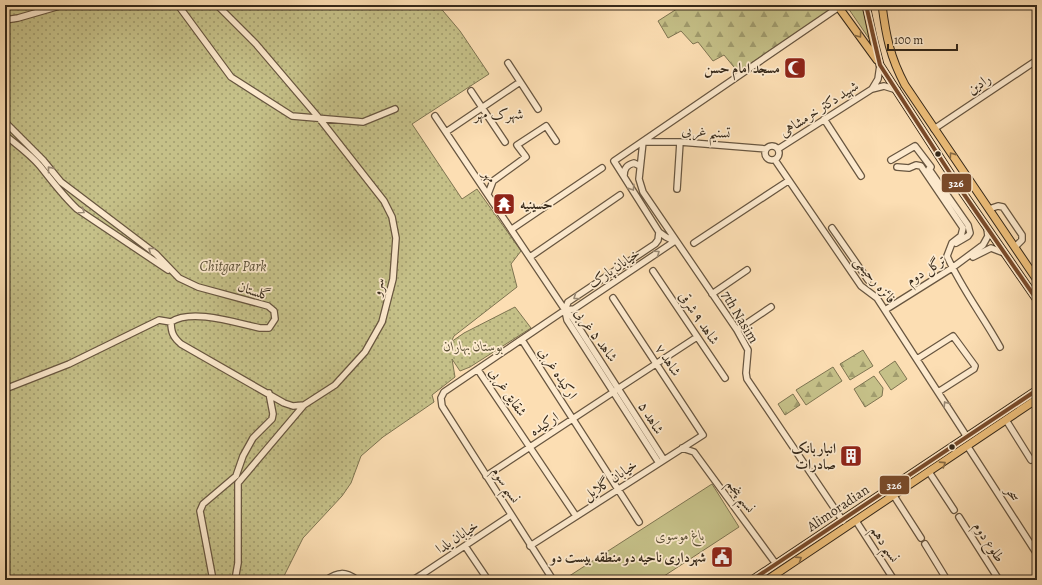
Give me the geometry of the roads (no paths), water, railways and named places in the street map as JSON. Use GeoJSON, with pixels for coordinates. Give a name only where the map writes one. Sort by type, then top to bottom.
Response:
{"type":"FeatureCollection","features":[{"type":"Feature","properties":{"kind":"main road"},"geometry":{"type":"LineString","coordinates":[[866,5],[872,38],[880,65]]}},
{"type":"Feature","properties":{"kind":"main road"},"geometry":{"type":"LineString","coordinates":[[882,5],[885,33],[895,66],[934,129],[1037,280]]}},
{"type":"Feature","properties":{"kind":"main road"},"geometry":{"type":"LineString","coordinates":[[838,6],[897,90],[1004,253],[1037,300]]}},
{"type":"Feature","properties":{"kind":"main road"},"geometry":{"type":"LineString","coordinates":[[986,224],[990,221],[991,212]]}},
{"type":"Feature","properties":{"kind":"main road","name":"Alimoradian"},"geometry":{"type":"LineString","coordinates":[[752,580],[1037,390]]}},
{"type":"Feature","properties":{"kind":"main road","name":"Alimoradian"},"geometry":{"type":"LineString","coordinates":[[767,580],[968,447],[1037,399]]}},
{"type":"Feature","properties":{"kind":"street"},"geometry":{"type":"LineString","coordinates":[[5,20],[18,18],[63,5]]}},
{"type":"Feature","properties":{"kind":"street"},"geometry":{"type":"LineString","coordinates":[[178,5],[231,77],[292,116],[363,122],[395,109]]}},
{"type":"Feature","properties":{"kind":"street","name":"سرو"},"geometry":{"type":"LineString","coordinates":[[217,5],[256,44],[319,118],[384,201],[392,217],[396,238],[393,279],[382,322],[365,352],[347,373],[334,385],[304,405],[256,464],[242,476],[238,482],[238,563],[235,580]]}},
{"type":"Feature","properties":{"kind":"street"},"geometry":{"type":"LineString","coordinates":[[674,241],[659,232],[614,162],[838,6]]}},
{"type":"Feature","properties":{"kind":"street","name":"رادین"},"geometry":{"type":"LineString","coordinates":[[934,129],[1037,60]]}},
{"type":"Feature","properties":{"kind":"street"},"geometry":{"type":"LineString","coordinates":[[508,63],[538,109]]}},
{"type":"Feature","properties":{"kind":"street","name":"شهید دکتر خرمشاهی"},"geometry":{"type":"LineString","coordinates":[[872,89],[878,80],[880,65]]}},
{"type":"Feature","properties":{"kind":"street"},"geometry":{"type":"LineString","coordinates":[[446,132],[520,82]]}},
{"type":"Feature","properties":{"kind":"street","name":"شهید دکتر خرمشاهی"},"geometry":{"type":"LineString","coordinates":[[778,149],[872,89],[884,86],[897,90]]}},
{"type":"Feature","properties":{"kind":"street"},"geometry":{"type":"LineString","coordinates":[[471,91],[504,142]]}},
{"type":"Feature","properties":{"kind":"street","name":"مهر"},"geometry":{"type":"LineString","coordinates":[[435,116],[565,310]]}},
{"type":"Feature","properties":{"kind":"street"},"geometry":{"type":"LineString","coordinates":[[824,119],[861,176]]}},
{"type":"Feature","properties":{"kind":"street","name":"گلستان"},"geometry":{"type":"LineString","coordinates":[[5,122],[43,160],[61,182],[156,254],[179,278],[198,287],[268,306],[274,311],[275,319],[269,328],[260,328],[196,316],[183,316],[171,322]]}},
{"type":"Feature","properties":{"kind":"street"},"geometry":{"type":"LineString","coordinates":[[488,194],[493,181],[526,157],[517,145],[546,126],[556,141]]}},
{"type":"Feature","properties":{"kind":"street"},"geometry":{"type":"LineString","coordinates":[[5,135],[23,149],[40,166],[64,197],[77,209],[179,278]]}},
{"type":"Feature","properties":{"kind":"street","name":"تسنیم غربی"},"geometry":{"type":"LineString","coordinates":[[643,142],[680,142],[766,149]]}},
{"type":"Feature","properties":{"kind":"street","name":"7th Nasim"},"geometry":{"type":"LineString","coordinates":[[643,142],[639,179],[643,192],[674,241],[737,330],[748,350],[746,373],[747,379],[842,521]]}},
{"type":"Feature","properties":{"kind":"street"},"geometry":{"type":"LineString","coordinates":[[677,189],[680,142]]}},
{"type":"Feature","properties":{"kind":"street"},"geometry":{"type":"LineString","coordinates":[[772,146],[778,149],[779,156],[775,160],[766,158],[766,149],[772,146]]}},
{"type":"Feature","properties":{"kind":"street"},"geometry":{"type":"LineString","coordinates":[[891,160],[915,146],[931,167],[927,170]]}},
{"type":"Feature","properties":{"kind":"street","name":"فائزه رحیمی"},"geometry":{"type":"LineString","coordinates":[[775,160],[848,269],[861,286],[877,298],[967,437]]}},
{"type":"Feature","properties":{"kind":"street"},"geometry":{"type":"LineString","coordinates":[[624,176],[624,170],[628,165],[634,163],[640,166]]}},
{"type":"Feature","properties":{"kind":"street"},"geometry":{"type":"LineString","coordinates":[[897,167],[909,168],[919,165],[927,170],[968,227],[970,233],[968,236],[951,247],[946,256],[1000,347]]}},
{"type":"Feature","properties":{"kind":"street"},"geometry":{"type":"LineString","coordinates":[[512,229],[602,168]]}},
{"type":"Feature","properties":{"kind":"street"},"geometry":{"type":"LineString","coordinates":[[694,243],[788,181]]}},
{"type":"Feature","properties":{"kind":"street"},"geometry":{"type":"LineString","coordinates":[[530,257],[620,196]]}},
{"type":"Feature","properties":{"kind":"street"},"geometry":{"type":"LineString","coordinates":[[991,212],[998,206],[1003,207],[1022,235],[1022,240],[1014,247]]}},
{"type":"Feature","properties":{"kind":"street","name":"ترگل دوم"},"geometry":{"type":"LineString","coordinates":[[960,263],[986,241],[986,224]]}},
{"type":"Feature","properties":{"kind":"street"},"geometry":{"type":"LineString","coordinates":[[832,228],[868,280]]}},
{"type":"Feature","properties":{"kind":"street","name":"خیابان پارک"},"geometry":{"type":"LineString","coordinates":[[565,310],[568,302],[655,244],[658,240],[659,232]]}},
{"type":"Feature","properties":{"kind":"street","name":"خیابان پارک"},"geometry":{"type":"LineString","coordinates":[[440,401],[444,392],[565,310],[574,309],[674,241]]}},
{"type":"Feature","properties":{"kind":"street","name":"ترگل دوم"},"geometry":{"type":"LineString","coordinates":[[885,310],[960,263],[987,249],[996,249],[1004,253]]}},
{"type":"Feature","properties":{"kind":"street"},"geometry":{"type":"LineString","coordinates":[[848,269],[857,264]]}},
{"type":"Feature","properties":{"kind":"street"},"geometry":{"type":"LineString","coordinates":[[712,294],[747,270]]}},
{"type":"Feature","properties":{"kind":"street","name":"شاهد ۹ شرقی"},"geometry":{"type":"LineString","coordinates":[[653,271],[696,337],[726,378]]}},
{"type":"Feature","properties":{"kind":"street","name":"شاهد ۷"},"geometry":{"type":"LineString","coordinates":[[613,298],[703,435]]}},
{"type":"Feature","properties":{"kind":"street"},"geometry":{"type":"LineString","coordinates":[[737,330],[771,306]]}},
{"type":"Feature","properties":{"kind":"street","name":"شاهد ۵ غربی"},"geometry":{"type":"LineString","coordinates":[[565,310],[572,317],[617,390]]}},
{"type":"Feature","properties":{"kind":"street"},"geometry":{"type":"LineString","coordinates":[[5,389],[69,364],[159,320],[171,322],[171,331],[174,338],[181,344],[284,403],[293,406],[304,405]]}},
{"type":"Feature","properties":{"kind":"street"},"geometry":{"type":"LineString","coordinates":[[917,359],[953,336],[975,366],[974,369],[938,392]]}},
{"type":"Feature","properties":{"kind":"street","name":"ارکیده"},"geometry":{"type":"LineString","coordinates":[[486,476],[574,420],[696,337]]}},
{"type":"Feature","properties":{"kind":"street","name":"ارکیده غربی"},"geometry":{"type":"LineString","coordinates":[[522,340],[618,489]]}},
{"type":"Feature","properties":{"kind":"street","name":"شقایق غربی"},"geometry":{"type":"LineString","coordinates":[[478,370],[576,516]]}},
{"type":"Feature","properties":{"kind":"street","name":"شاهد ۵"},"geometry":{"type":"LineString","coordinates":[[617,390],[662,461]]}},
{"type":"Feature","properties":{"kind":"street"},"geometry":{"type":"LineString","coordinates":[[213,580],[200,511],[202,504],[236,476],[243,456],[253,438],[272,419],[273,414],[268,393]]}},
{"type":"Feature","properties":{"kind":"street","name":"نسیم سوم"},"geometry":{"type":"LineString","coordinates":[[440,401],[552,580]]}},
{"type":"Feature","properties":{"kind":"street"},"geometry":{"type":"LineString","coordinates":[[1006,420],[1032,460]]}},
{"type":"Feature","properties":{"kind":"street","name":"خیابان گلایل"},"geometry":{"type":"LineString","coordinates":[[530,546],[703,435]]}},
{"type":"Feature","properties":{"kind":"street","name":"سحر"},"geometry":{"type":"LineString","coordinates":[[968,447],[1037,554]]}},
{"type":"Feature","properties":{"kind":"street","name":"نسیم پنجم"},"geometry":{"type":"LineString","coordinates":[[682,448],[694,452],[776,564]]}},
{"type":"Feature","properties":{"kind":"street"},"geometry":{"type":"LineString","coordinates":[[929,472],[954,510]]}},
{"type":"Feature","properties":{"kind":"street"},"geometry":{"type":"LineString","coordinates":[[618,489],[639,522]]}},
{"type":"Feature","properties":{"kind":"street"},"geometry":{"type":"LineString","coordinates":[[894,496],[947,580]]}},
{"type":"Feature","properties":{"kind":"street","name":"خیابان یلدا"},"geometry":{"type":"LineString","coordinates":[[413,580],[423,577],[511,515]]}},
{"type":"Feature","properties":{"kind":"street","name":"طلوع دوم"},"geometry":{"type":"LineString","coordinates":[[959,517],[999,580]]}},
{"type":"Feature","properties":{"kind":"street","name":"نسیم دهم"},"geometry":{"type":"LineString","coordinates":[[856,521],[894,580]]}},
{"type":"Feature","properties":{"kind":"street"},"geometry":{"type":"LineString","coordinates":[[465,546],[488,580]]}},
{"type":"Feature","properties":{"kind":"street"},"geometry":{"type":"LineString","coordinates":[[326,580],[333,575],[343,572],[350,574],[357,580]]}},
{"type":"Feature","properties":{"kind":"place","name":"مسجد امام حسن"},"geometry":{"type":"Point","coordinates":[795,68]}},
{"type":"Feature","properties":{"kind":"place","name":"حسینیه"},"geometry":{"type":"Point","coordinates":[504,204]}},
{"type":"Feature","properties":{"kind":"place","name":"انبار بانک صادرات"},"geometry":{"type":"Point","coordinates":[851,456]}},
{"type":"Feature","properties":{"kind":"place","name":"شهرداری ناحیه دو منطقه بیست دو"},"geometry":{"type":"Point","coordinates":[722,557]}},
{"type":"Feature","properties":{"kind":"district","name":"شهرک مهر"},"geometry":{"type":"Point","coordinates":[499,114]}},
{"type":"Feature","properties":{"kind":"park label","name":"Chitgar Park"},"geometry":{"type":"Point","coordinates":[233,266]}},
{"type":"Feature","properties":{"kind":"park label","name":"بوستان بهاران"},"geometry":{"type":"Point","coordinates":[473,346]}},
{"type":"Feature","properties":{"kind":"park label","name":"باغ موسوی"},"geometry":{"type":"Point","coordinates":[680,535]}}]}
